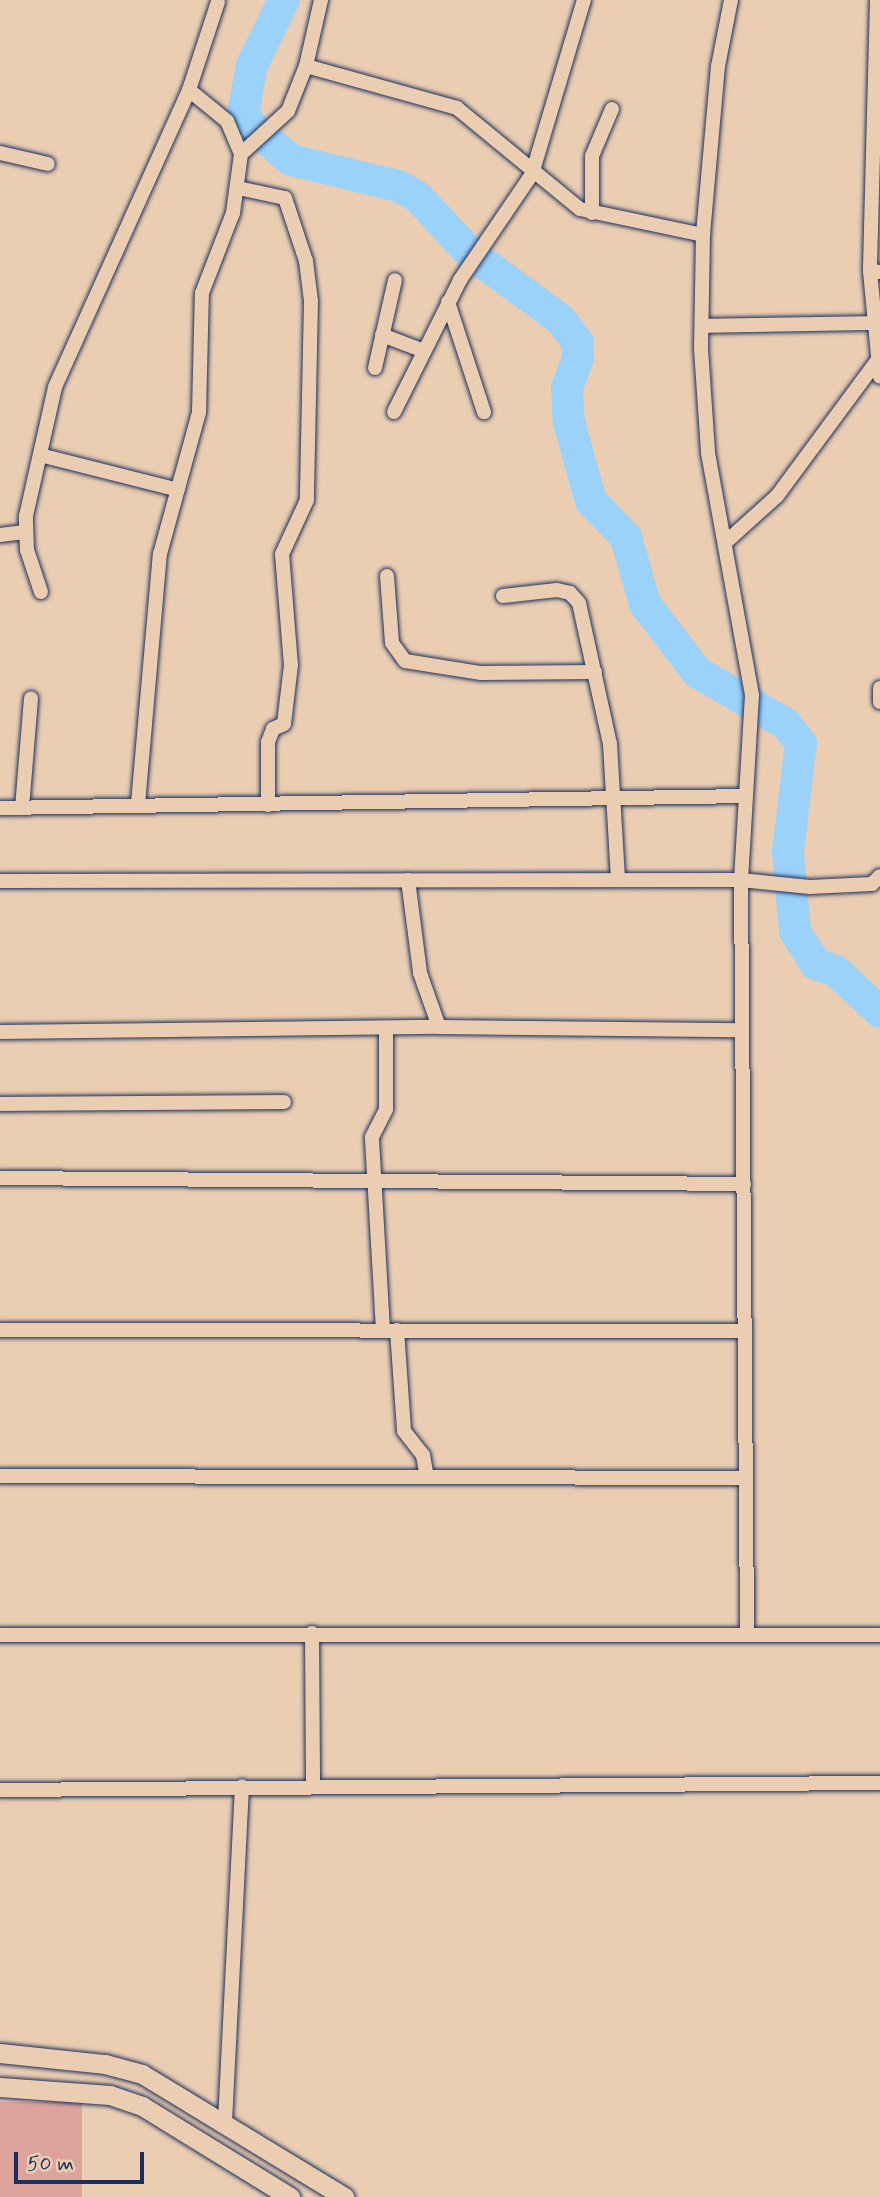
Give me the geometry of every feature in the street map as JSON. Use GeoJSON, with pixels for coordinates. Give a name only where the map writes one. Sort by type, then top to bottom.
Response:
{"type":"FeatureCollection","features":[{"type":"Feature","properties":{"kind":"street"},"geometry":{"type":"LineString","coordinates":[[245,149],[288,111],[306,66],[321,0]]}},
{"type":"Feature","properties":{"kind":"street"},"geometry":{"type":"LineString","coordinates":[[394,412],[460,280],[532,174],[584,0]]}},
{"type":"Feature","properties":{"kind":"street"},"geometry":{"type":"LineString","coordinates":[[731,0],[719,66],[703,234],[702,326],[708,453],[727,541],[752,695],[741,880],[747,1635]]}},
{"type":"Feature","properties":{"kind":"street"},"geometry":{"type":"LineString","coordinates":[[727,541],[777,496],[878,369],[874,323],[877,0]]}},
{"type":"Feature","properties":{"kind":"street"},"geometry":{"type":"LineString","coordinates":[[41,592],[25,532],[55,387],[189,90],[218,2]]}},
{"type":"Feature","properties":{"kind":"street"},"geometry":{"type":"LineString","coordinates":[[306,66],[457,108],[560,197],[592,213],[703,234]]}},
{"type":"Feature","properties":{"kind":"street"},"geometry":{"type":"LineString","coordinates":[[138,804],[160,554],[199,412],[202,293],[239,188],[245,149],[227,121],[189,90]]}},
{"type":"Feature","properties":{"kind":"street"},"geometry":{"type":"LineString","coordinates":[[592,213],[592,156],[612,109]]}},
{"type":"Feature","properties":{"kind":"street"},"geometry":{"type":"LineString","coordinates":[[0,153],[48,164]]}},
{"type":"Feature","properties":{"kind":"street"},"geometry":{"type":"LineString","coordinates":[[239,188],[285,198],[306,261],[311,301],[307,500],[282,554],[291,665],[284,724],[272,729],[268,742],[268,805]]}},
{"type":"Feature","properties":{"kind":"street"},"geometry":{"type":"LineString","coordinates":[[375,368],[395,280]]}},
{"type":"Feature","properties":{"kind":"street"},"geometry":{"type":"LineString","coordinates":[[448,302],[484,412]]}},
{"type":"Feature","properties":{"kind":"street"},"geometry":{"type":"LineString","coordinates":[[702,326],[874,323]]}},
{"type":"Feature","properties":{"kind":"street"},"geometry":{"type":"LineString","coordinates":[[382,335],[424,351]]}},
{"type":"Feature","properties":{"kind":"street"},"geometry":{"type":"LineString","coordinates":[[40,455],[178,490]]}},
{"type":"Feature","properties":{"kind":"street"},"geometry":{"type":"LineString","coordinates":[[0,535],[25,532]]}},
{"type":"Feature","properties":{"kind":"street"},"geometry":{"type":"LineString","coordinates":[[387,576],[392,643],[405,661],[481,673],[595,672]]}},
{"type":"Feature","properties":{"kind":"street"},"geometry":{"type":"LineString","coordinates":[[503,596],[570,593],[579,603],[610,744],[618,880]]}},
{"type":"Feature","properties":{"kind":"street"},"geometry":{"type":"LineString","coordinates":[[880,688],[880,702]]}},
{"type":"Feature","properties":{"kind":"street"},"geometry":{"type":"LineString","coordinates":[[22,807],[32,698]]}},
{"type":"Feature","properties":{"kind":"street"},"geometry":{"type":"LineString","coordinates":[[0,808],[138,804],[612,802],[744,796]]}},
{"type":"Feature","properties":{"kind":"street"},"geometry":{"type":"LineString","coordinates":[[408,880],[420,973],[439,1027]]}},
{"type":"Feature","properties":{"kind":"street"},"geometry":{"type":"LineString","coordinates":[[0,881],[741,880],[779,886],[810,887],[879,880]]}},
{"type":"Feature","properties":{"kind":"street"},"geometry":{"type":"LineString","coordinates":[[0,1032],[439,1027],[741,1030]]}},
{"type":"Feature","properties":{"kind":"street"},"geometry":{"type":"LineString","coordinates":[[386,1028],[386,1109],[372,1131],[375,1181],[390,1330],[404,1431],[422,1455],[426,1477]]}},
{"type":"Feature","properties":{"kind":"street"},"geometry":{"type":"LineString","coordinates":[[0,1104],[284,1102]]}},
{"type":"Feature","properties":{"kind":"street"},"geometry":{"type":"LineString","coordinates":[[0,1178],[744,1184]]}},
{"type":"Feature","properties":{"kind":"street"},"geometry":{"type":"LineString","coordinates":[[0,1330],[744,1331]]}},
{"type":"Feature","properties":{"kind":"street"},"geometry":{"type":"LineString","coordinates":[[0,1476],[745,1478]]}},
{"type":"Feature","properties":{"kind":"street"},"geometry":{"type":"LineString","coordinates":[[312,1633],[313,1785]]}},
{"type":"Feature","properties":{"kind":"street"},"geometry":{"type":"LineString","coordinates":[[0,1635],[880,1635]]}},
{"type":"Feature","properties":{"kind":"street"},"geometry":{"type":"LineString","coordinates":[[0,1790],[313,1785],[880,1783]]}},
{"type":"Feature","properties":{"kind":"street"},"geometry":{"type":"LineString","coordinates":[[225,2122],[242,1786]]}},
{"type":"Feature","properties":{"kind":"street"},"geometry":{"type":"LineString","coordinates":[[0,2053],[105,2064],[142,2074],[225,2122],[344,2197]]}},
{"type":"Feature","properties":{"kind":"street"},"geometry":{"type":"LineString","coordinates":[[0,2087],[110,2095],[142,2106],[290,2197]]}},
{"type":"Feature","properties":{"kind":"building"},"geometry":{"type":"Polygon","coordinates":[[[0,2102],[82,2102],[82,2197],[0,2197],[0,2102]]]}},
{"type":"Feature","properties":{"kind":"waterway"},"geometry":{"type":"LineString","coordinates":[[284,0],[252,65],[244,109],[248,123],[291,160],[398,186],[417,196],[470,253],[560,319],[577,341],[578,358],[567,388],[569,422],[591,501],[626,537],[645,604],[697,672],[786,724],[801,743],[788,852],[795,931],[816,964],[836,971],[880,1012]]}}]}
